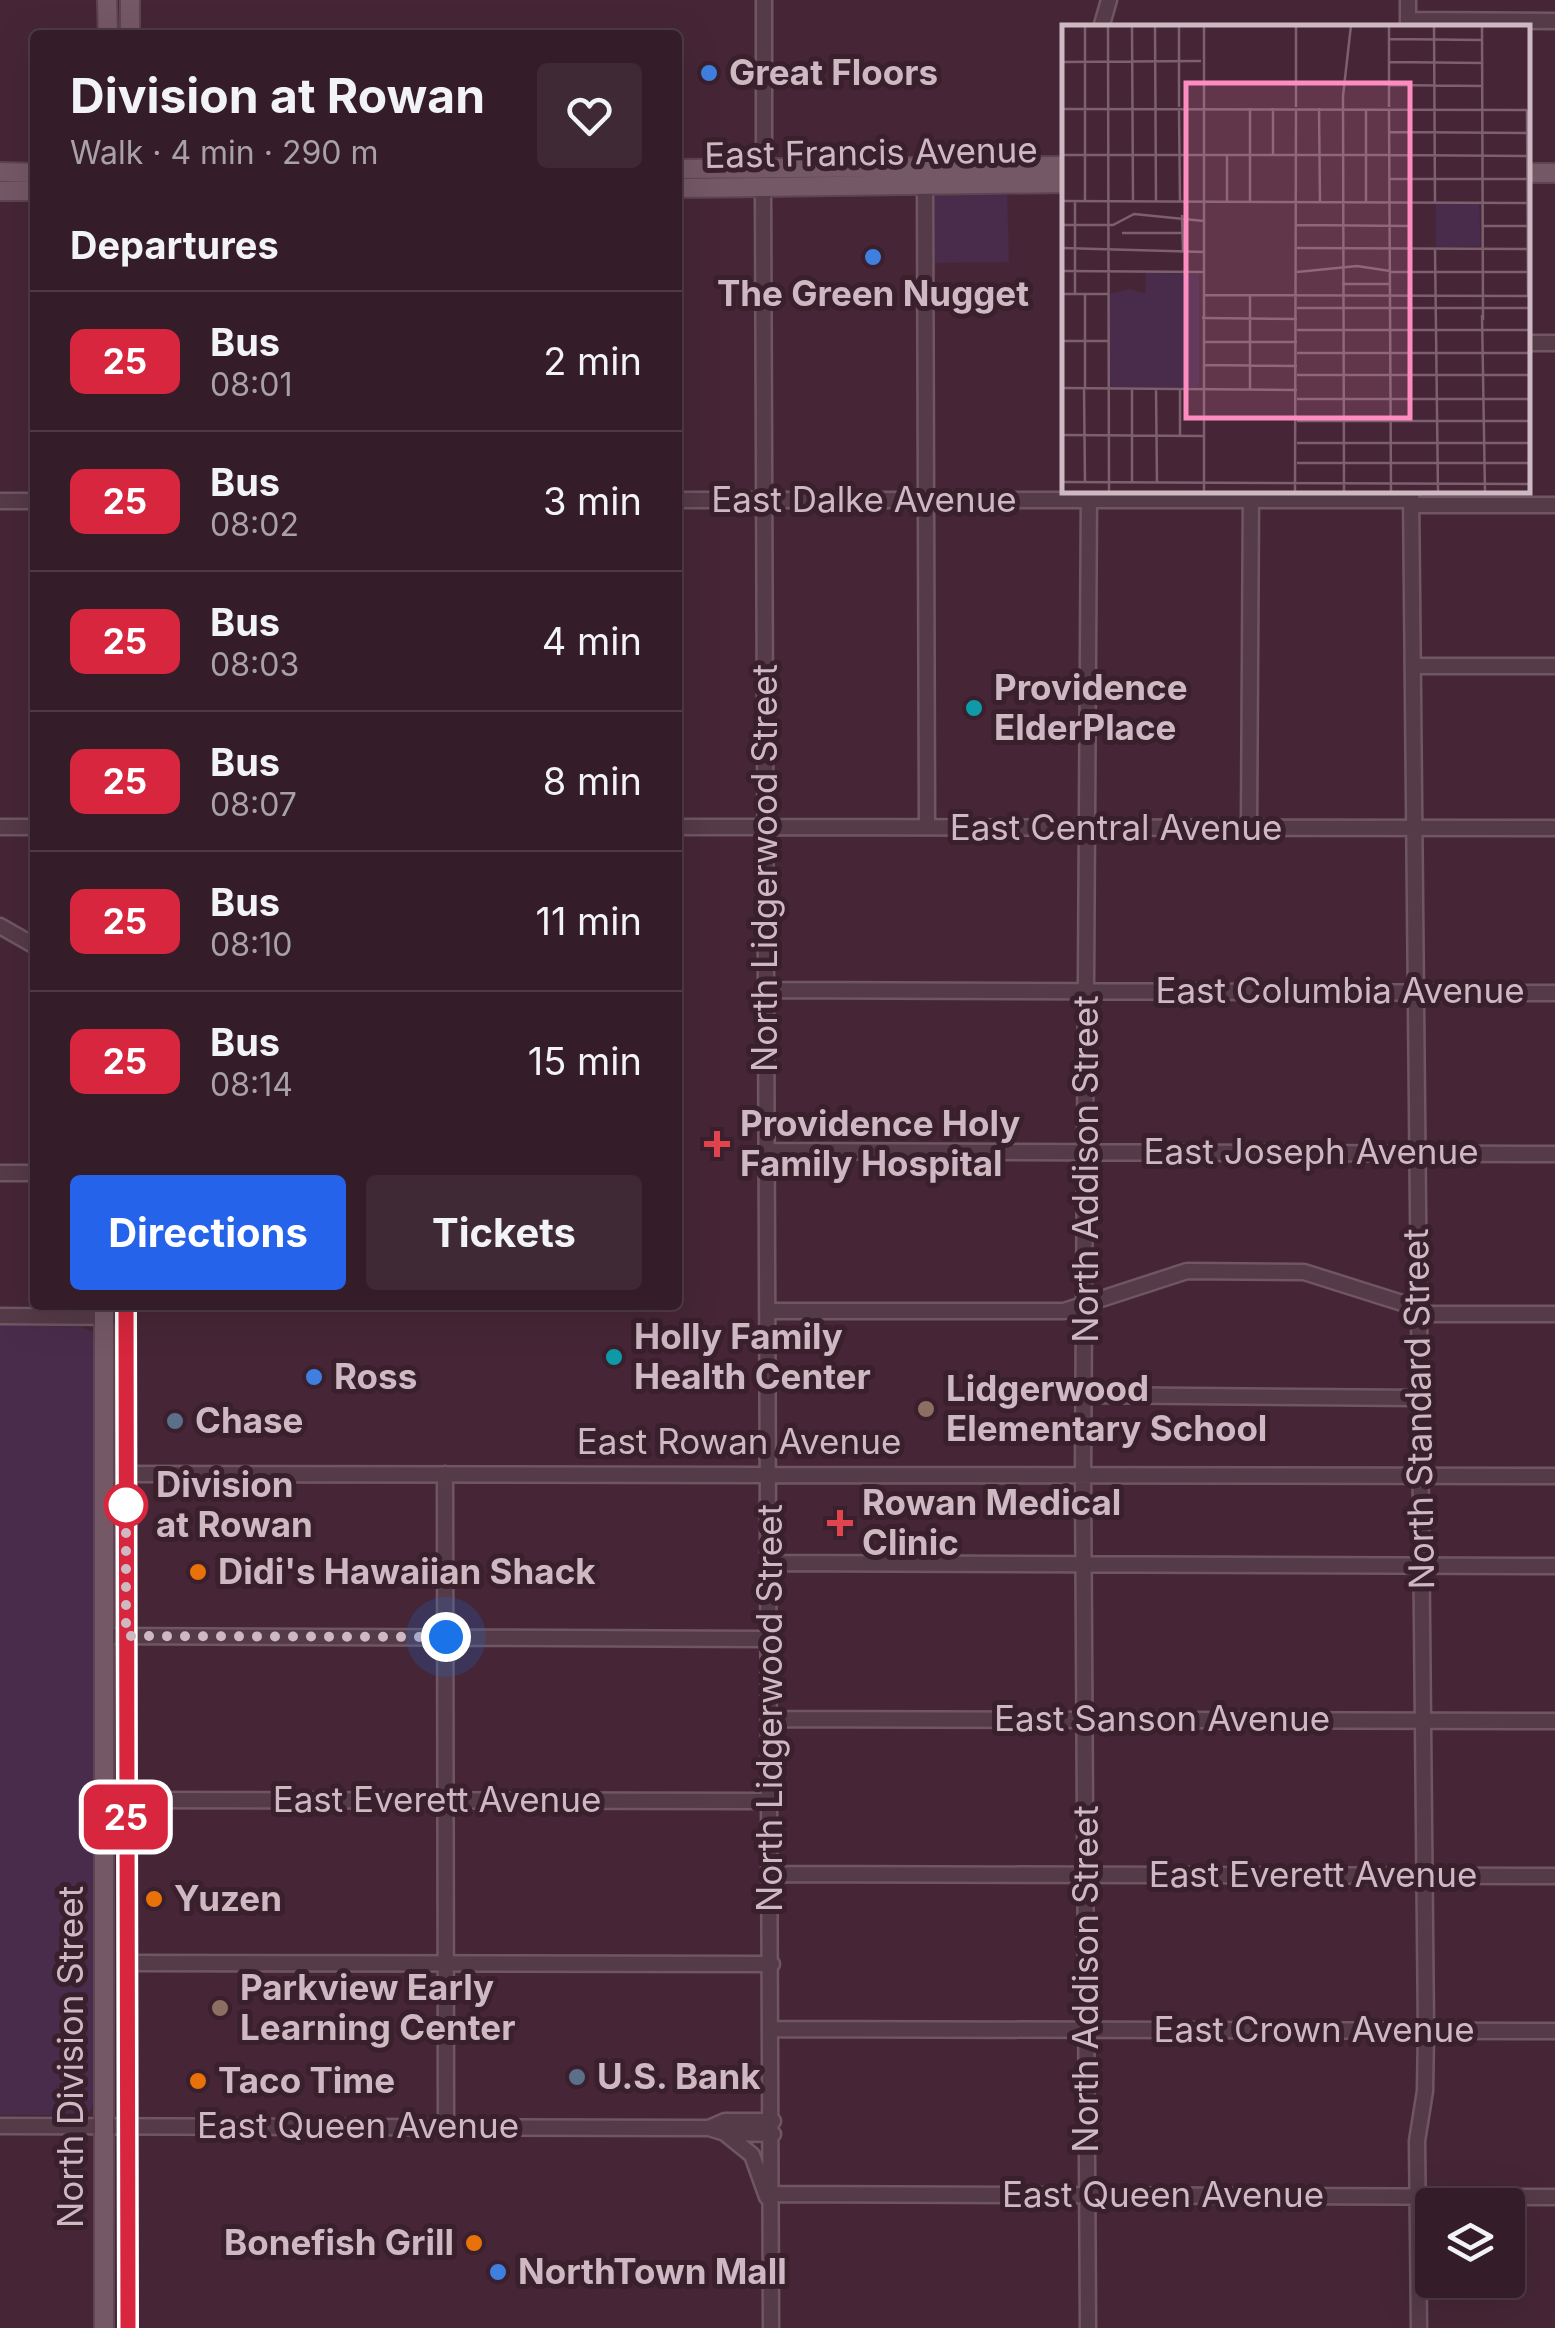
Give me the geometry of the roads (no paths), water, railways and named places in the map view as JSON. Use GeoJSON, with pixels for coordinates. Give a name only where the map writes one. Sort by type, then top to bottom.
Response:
{"type":"FeatureCollection","features":[{"type":"Feature","properties":{"kind":"main road"},"geometry":{"type":"LineString","coordinates":[[108,0],[108,30]]}},
{"type":"Feature","properties":{"kind":"main road"},"geometry":{"type":"LineString","coordinates":[[130,0],[130,30]]}},
{"type":"Feature","properties":{"kind":"main road","name":"East Francis Avenue"},"geometry":{"type":"LineString","coordinates":[[682,188],[715,188],[763,179],[1062,166]]}},
{"type":"Feature","properties":{"kind":"main road","name":"East Francis Avenue"},"geometry":{"type":"LineString","coordinates":[[682,169],[763,179],[823,168],[1062,183]]}},
{"type":"Feature","properties":{"kind":"main road"},"geometry":{"type":"LineString","coordinates":[[0,172],[30,172]]}},
{"type":"Feature","properties":{"kind":"main road"},"geometry":{"type":"LineString","coordinates":[[0,191],[30,191]]}},
{"type":"Feature","properties":{"kind":"main road","name":"North Division Street"},"geometry":{"type":"LineString","coordinates":[[104,1311],[104,2328]]}},
{"type":"Feature","properties":{"kind":"main road","name":"North Division Street"},"geometry":{"type":"LineString","coordinates":[[126,1311],[128,2328]]}},
{"type":"Feature","properties":{"kind":"main road","name":"East Rowan Avenue"},"geometry":{"type":"LineString","coordinates":[[103,1474],[126,1474]]}},
{"type":"Feature","properties":{"kind":"street","name":"North Lidgerwood Street"},"geometry":{"type":"LineString","coordinates":[[764,0],[771,2328]]}},
{"type":"Feature","properties":{"kind":"street"},"geometry":{"type":"LineString","coordinates":[[1101,25],[1109,0]]}},
{"type":"Feature","properties":{"kind":"street"},"geometry":{"type":"LineString","coordinates":[[1408,0],[1408,24],[1555,21]]}},
{"type":"Feature","properties":{"kind":"street"},"geometry":{"type":"LineString","coordinates":[[925,175],[927,827]]}},
{"type":"Feature","properties":{"kind":"street","name":"North Addison Street"},"geometry":{"type":"LineString","coordinates":[[1088,2328],[1083,1474],[1089,495]]}},
{"type":"Feature","properties":{"kind":"street"},"geometry":{"type":"LineString","coordinates":[[1249,828],[1251,495]]}},
{"type":"Feature","properties":{"kind":"street","name":"East Dalke Avenue"},"geometry":{"type":"LineString","coordinates":[[682,500],[1251,495],[1555,505]]}},
{"type":"Feature","properties":{"kind":"street","name":"North Standard Street"},"geometry":{"type":"LineString","coordinates":[[1411,498],[1426,2032],[1417,2188]]}},
{"type":"Feature","properties":{"kind":"street"},"geometry":{"type":"LineString","coordinates":[[0,501],[30,501]]}},
{"type":"Feature","properties":{"kind":"street"},"geometry":{"type":"LineString","coordinates":[[1413,666],[1555,666]]}},
{"type":"Feature","properties":{"kind":"street"},"geometry":{"type":"LineString","coordinates":[[0,827],[30,827]]}},
{"type":"Feature","properties":{"kind":"street","name":"East Central Avenue"},"geometry":{"type":"LineString","coordinates":[[682,827],[1555,828]]}},
{"type":"Feature","properties":{"kind":"street"},"geometry":{"type":"LineString","coordinates":[[0,926],[30,943]]}},
{"type":"Feature","properties":{"kind":"street","name":"East Columbia Avenue"},"geometry":{"type":"LineString","coordinates":[[765,990],[1087,988],[1555,993]]}},
{"type":"Feature","properties":{"kind":"street","name":"East Joseph Avenue"},"geometry":{"type":"LineString","coordinates":[[766,1151],[1555,1154]]}},
{"type":"Feature","properties":{"kind":"street"},"geometry":{"type":"LineString","coordinates":[[0,1173],[30,1173]]}},
{"type":"Feature","properties":{"kind":"street"},"geometry":{"type":"LineString","coordinates":[[767,1311],[1064,1311],[1188,1271],[1324,1276],[1418,1311],[1555,1314]]}},
{"type":"Feature","properties":{"kind":"street"},"geometry":{"type":"LineString","coordinates":[[0,1316],[126,1311]]}},
{"type":"Feature","properties":{"kind":"street"},"geometry":{"type":"LineString","coordinates":[[1084,1395],[1420,1398]]}},
{"type":"Feature","properties":{"kind":"street","name":"East Rowan Avenue"},"geometry":{"type":"LineString","coordinates":[[126,1474],[1555,1476]]}},
{"type":"Feature","properties":{"kind":"street"},"geometry":{"type":"LineString","coordinates":[[445,1474],[446,2126]]}},
{"type":"Feature","properties":{"kind":"street"},"geometry":{"type":"LineString","coordinates":[[770,1563],[1555,1566]]}},
{"type":"Feature","properties":{"kind":"street"},"geometry":{"type":"LineString","coordinates":[[104,1636],[769,1639]]}},
{"type":"Feature","properties":{"kind":"street","name":"East Sanson Avenue"},"geometry":{"type":"LineString","coordinates":[[770,1719],[1555,1720]]}},
{"type":"Feature","properties":{"kind":"street","name":"East Everett Avenue"},"geometry":{"type":"LineString","coordinates":[[104,1800],[770,1801]]}},
{"type":"Feature","properties":{"kind":"street","name":"East Everett Avenue"},"geometry":{"type":"LineString","coordinates":[[771,1874],[1555,1876]]}},
{"type":"Feature","properties":{"kind":"street"},"geometry":{"type":"LineString","coordinates":[[126,1963],[772,1964]]}},
{"type":"Feature","properties":{"kind":"street","name":"East Crown Avenue"},"geometry":{"type":"LineString","coordinates":[[772,2029],[1555,2031]]}},
{"type":"Feature","properties":{"kind":"street","name":"East Queen Avenue"},"geometry":{"type":"LineString","coordinates":[[710,2128],[725,2121],[773,2127]]}},
{"type":"Feature","properties":{"kind":"street","name":"East Queen Avenue"},"geometry":{"type":"LineString","coordinates":[[0,2126],[710,2128],[725,2134],[773,2127]]}},
{"type":"Feature","properties":{"kind":"street"},"geometry":{"type":"LineString","coordinates":[[725,2134],[752,2155],[771,2211]]}},
{"type":"Feature","properties":{"kind":"street","name":"East Queen Avenue"},"geometry":{"type":"LineString","coordinates":[[772,2194],[1415,2197]]}},
{"type":"Feature","properties":{"kind":"street","name":"East Queen Avenue"},"geometry":{"type":"LineString","coordinates":[[1525,2197],[1555,2197]]}},
{"type":"Feature","properties":{"kind":"street","name":"North Standard Street"},"geometry":{"type":"LineString","coordinates":[[1419,2298],[1419,2328]]}},
{"type":"Feature","properties":{"kind":"place","name":"Great Floors"},"geometry":{"type":"Point","coordinates":[709,73]}},
{"type":"Feature","properties":{"kind":"place","name":"The Green Nugget"},"geometry":{"type":"Point","coordinates":[873,257]}},
{"type":"Feature","properties":{"kind":"place","name":"Providence ElderPlace"},"geometry":{"type":"Point","coordinates":[974,708]}},
{"type":"Feature","properties":{"kind":"place","name":"Providence Holy Family Hospital"},"geometry":{"type":"Point","coordinates":[717,1144]}},
{"type":"Feature","properties":{"kind":"place","name":"Holly Family Health Center"},"geometry":{"type":"Point","coordinates":[614,1357]}},
{"type":"Feature","properties":{"kind":"place","name":"Ross"},"geometry":{"type":"Point","coordinates":[314,1377]}},
{"type":"Feature","properties":{"kind":"place","name":"Lidgerwood Elementary School"},"geometry":{"type":"Point","coordinates":[926,1409]}},
{"type":"Feature","properties":{"kind":"place","name":"Chase"},"geometry":{"type":"Point","coordinates":[175,1421]}},
{"type":"Feature","properties":{"kind":"place","name":"Division at Rowan"},"geometry":{"type":"Point","coordinates":[126,1505]}},
{"type":"Feature","properties":{"kind":"place","name":"Rowan Medical Clinic"},"geometry":{"type":"Point","coordinates":[840,1523]}},
{"type":"Feature","properties":{"kind":"place","name":"Didi's Hawaiian Shack"},"geometry":{"type":"Point","coordinates":[198,1572]}},
{"type":"Feature","properties":{"kind":"place","name":"Yuzen"},"geometry":{"type":"Point","coordinates":[154,1899]}},
{"type":"Feature","properties":{"kind":"place","name":"Parkview Early Learning Center"},"geometry":{"type":"Point","coordinates":[220,2008]}},
{"type":"Feature","properties":{"kind":"place","name":"U.S. Bank"},"geometry":{"type":"Point","coordinates":[577,2077]}},
{"type":"Feature","properties":{"kind":"place","name":"Taco Time"},"geometry":{"type":"Point","coordinates":[198,2081]}},
{"type":"Feature","properties":{"kind":"place","name":"Bonefish Grill"},"geometry":{"type":"Point","coordinates":[474,2243]}},
{"type":"Feature","properties":{"kind":"place","name":"NorthTown Mall"},"geometry":{"type":"Point","coordinates":[498,2272]}}]}
